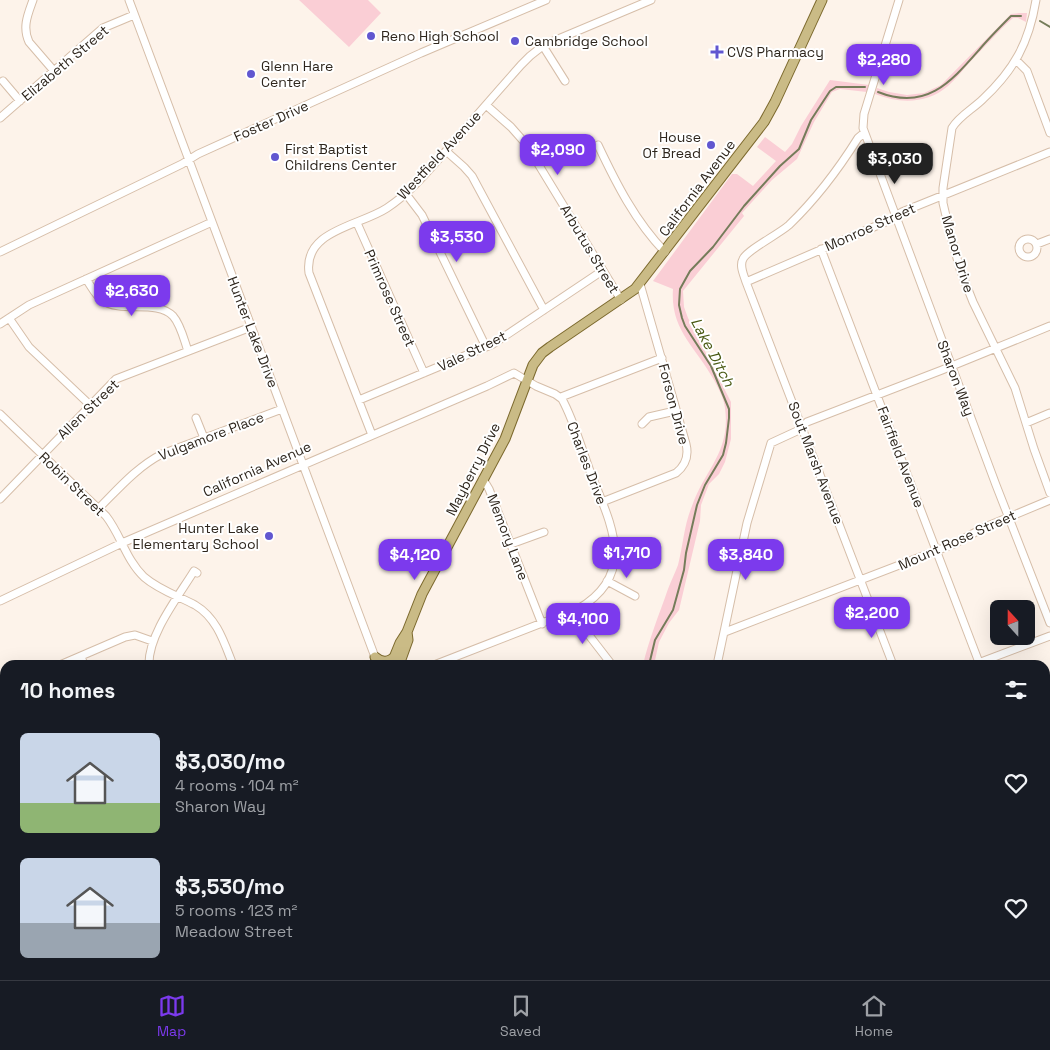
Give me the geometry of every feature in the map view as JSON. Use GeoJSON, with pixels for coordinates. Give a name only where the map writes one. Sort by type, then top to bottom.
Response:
{"type":"FeatureCollection","features":[{"type":"Feature","properties":{"kind":"main road","name":"California Avenue"},"geometry":{"type":"LineString","coordinates":[[550,347],[621,300],[640,284],[665,252],[764,122],[775,102],[819,2]]}},
{"type":"Feature","properties":{"kind":"main road","name":"Mayberry Drive"},"geometry":{"type":"LineString","coordinates":[[400,660],[408,640],[407,632],[422,594],[505,439],[536,361],[550,347]]}},
{"type":"Feature","properties":{"kind":"street"},"geometry":{"type":"LineString","coordinates":[[33,0],[25,26],[26,36],[54,70]]}},
{"type":"Feature","properties":{"kind":"street","name":"Hunter Lake Drive"},"geometry":{"type":"LineString","coordinates":[[129,0],[376,660]]}},
{"type":"Feature","properties":{"kind":"street","name":"Foster Drive"},"geometry":{"type":"LineString","coordinates":[[0,252],[189,159],[412,57],[546,0]]}},
{"type":"Feature","properties":{"kind":"street","name":"Westfield Avenue"},"geometry":{"type":"LineString","coordinates":[[372,435],[312,281],[308,266],[310,253],[318,242],[329,235],[386,209],[406,194],[530,56],[543,46],[652,0]]}},
{"type":"Feature","properties":{"kind":"street"},"geometry":{"type":"LineString","coordinates":[[864,133],[864,114],[899,0]]}},
{"type":"Feature","properties":{"kind":"street","name":"Manor Drive"},"geometry":{"type":"LineString","coordinates":[[1036,0],[1024,46],[1017,60],[991,91],[958,120],[952,128],[949,137],[943,195],[946,218],[960,269],[972,302],[1010,376],[1050,493]]}},
{"type":"Feature","properties":{"kind":"street","name":"Elizabeth Street"},"geometry":{"type":"LineString","coordinates":[[0,118],[103,28],[134,15]]}},
{"type":"Feature","properties":{"kind":"street"},"geometry":{"type":"LineString","coordinates":[[543,46],[564,81]]}},
{"type":"Feature","properties":{"kind":"street"},"geometry":{"type":"LineString","coordinates":[[1017,60],[1026,70],[1050,133]]}},
{"type":"Feature","properties":{"kind":"street"},"geometry":{"type":"LineString","coordinates":[[3,82],[20,101]]}},
{"type":"Feature","properties":{"kind":"street","name":"Arbutus Street"},"geometry":{"type":"LineString","coordinates":[[486,105],[511,127],[526,144],[621,300]]}},
{"type":"Feature","properties":{"kind":"street","name":"Sharon Way"},"geometry":{"type":"LineString","coordinates":[[864,133],[1050,623]]}},
{"type":"Feature","properties":{"kind":"street","name":"Sout Marsh Avenue"},"geometry":{"type":"LineString","coordinates":[[864,133],[858,138],[830,181],[788,225],[746,255],[742,261],[742,269],[891,660]]}},
{"type":"Feature","properties":{"kind":"street"},"geometry":{"type":"LineString","coordinates":[[598,145],[626,200],[645,228],[665,252]]}},
{"type":"Feature","properties":{"kind":"street"},"geometry":{"type":"LineString","coordinates":[[446,150],[464,167],[476,182],[544,310]]}},
{"type":"Feature","properties":{"kind":"street","name":"Monroe Street"},"geometry":{"type":"LineString","coordinates":[[746,282],[890,220],[902,212],[1050,152]]}},
{"type":"Feature","properties":{"kind":"street"},"geometry":{"type":"LineString","coordinates":[[406,194],[422,215],[486,347]]}},
{"type":"Feature","properties":{"kind":"street"},"geometry":{"type":"LineString","coordinates":[[0,324],[29,305],[212,222]]}},
{"type":"Feature","properties":{"kind":"street","name":"Primrose Street"},"geometry":{"type":"LineString","coordinates":[[357,223],[424,374]]}},
{"type":"Feature","properties":{"kind":"street"},"geometry":{"type":"LineString","coordinates":[[1037,244],[1050,239]]}},
{"type":"Feature","properties":{"kind":"street","name":"Fairfield Avenue"},"geometry":{"type":"LineString","coordinates":[[821,249],[937,551],[977,660]]}},
{"type":"Feature","properties":{"kind":"street","name":"Vale Street"},"geometry":{"type":"LineString","coordinates":[[359,400],[486,347],[602,271]]}},
{"type":"Feature","properties":{"kind":"street"},"geometry":{"type":"LineString","coordinates":[[86,279],[98,296],[107,303],[160,309],[170,314],[178,323],[188,351]]}},
{"type":"Feature","properties":{"kind":"street","name":"Forson Drive"},"geometry":{"type":"LineString","coordinates":[[602,502],[676,473],[683,467],[687,458],[687,448],[640,284]]}},
{"type":"Feature","properties":{"kind":"street"},"geometry":{"type":"LineString","coordinates":[[9,318],[29,347],[90,405]]}},
{"type":"Feature","properties":{"kind":"street"},"geometry":{"type":"LineString","coordinates":[[718,660],[747,523],[768,447],[774,440],[798,431],[808,422],[1050,326]]}},
{"type":"Feature","properties":{"kind":"street","name":"Allen Street"},"geometry":{"type":"LineString","coordinates":[[0,499],[116,379],[251,327]]}},
{"type":"Feature","properties":{"kind":"street"},"geometry":{"type":"LineString","coordinates":[[527,380],[561,397],[662,358]]}},
{"type":"Feature","properties":{"kind":"street","name":"California Avenue"},"geometry":{"type":"LineString","coordinates":[[0,601],[122,543],[304,465],[311,460],[487,386],[510,374],[519,374],[527,380]]}},
{"type":"Feature","properties":{"kind":"street","name":"Charles Drive"},"geometry":{"type":"LineString","coordinates":[[446,660],[571,612],[592,600],[607,581],[614,564],[616,548],[613,532],[561,397]]}},
{"type":"Feature","properties":{"kind":"street","name":"Vulgamore Place"},"geometry":{"type":"LineString","coordinates":[[99,508],[132,474],[162,454],[282,409]]}},
{"type":"Feature","properties":{"kind":"street"},"geometry":{"type":"LineString","coordinates":[[642,424],[650,417],[675,410]]}},
{"type":"Feature","properties":{"kind":"street"},"geometry":{"type":"LineString","coordinates":[[1026,423],[1050,413]]}},
{"type":"Feature","properties":{"kind":"street","name":"Robin Street"},"geometry":{"type":"LineString","coordinates":[[0,414],[99,508],[112,524],[131,561],[144,576],[160,588],[195,605],[210,618],[221,634],[231,660]]}},
{"type":"Feature","properties":{"kind":"street"},"geometry":{"type":"LineString","coordinates":[[196,418],[204,438]]}},
{"type":"Feature","properties":{"kind":"street","name":"Memory Lane"},"geometry":{"type":"LineString","coordinates":[[483,480],[489,489],[542,624]]}},
{"type":"Feature","properties":{"kind":"street","name":"Mount Rose Street"},"geometry":{"type":"LineString","coordinates":[[724,632],[960,542],[983,528],[1050,500]]}},
{"type":"Feature","properties":{"kind":"street"},"geometry":{"type":"LineString","coordinates":[[511,544],[544,532]]}},
{"type":"Feature","properties":{"kind":"street"},"geometry":{"type":"LineString","coordinates":[[149,660],[152,641],[194,571],[197,573]]}},
{"type":"Feature","properties":{"kind":"street"},"geometry":{"type":"LineString","coordinates":[[607,581],[635,596]]}},
{"type":"Feature","properties":{"kind":"street"},"geometry":{"type":"LineString","coordinates":[[571,612],[608,660]]}},
{"type":"Feature","properties":{"kind":"street"},"geometry":{"type":"LineString","coordinates":[[72,660],[130,636],[152,641]]}},
{"type":"Feature","properties":{"kind":"street"},"geometry":{"type":"LineString","coordinates":[[988,660],[1050,636]]}},
{"type":"Feature","properties":{"kind":"street"},"geometry":{"type":"LineString","coordinates":[[81,656],[82,660]]}},
{"type":"Feature","properties":{"kind":"shaded area"},"geometry":{"type":"Polygon","coordinates":[[[299,0],[368,0],[381,13],[349,47],[299,0]]]}},
{"type":"Feature","properties":{"kind":"shaded area"},"geometry":{"type":"Polygon","coordinates":[[[1027,13],[1026,22],[1013,18],[954,81],[940,92],[922,99],[904,101],[875,94],[877,88],[907,95],[924,93],[941,85],[1011,14],[1027,13]]]}},
{"type":"Feature","properties":{"kind":"shaded area"},"geometry":{"type":"Polygon","coordinates":[[[830,80],[869,85],[867,92],[840,89],[832,92],[814,122],[797,159],[772,180],[742,213],[744,216],[683,291],[684,307],[688,318],[731,402],[731,439],[725,462],[719,474],[709,484],[701,505],[700,521],[679,610],[669,623],[659,642],[655,660],[644,660],[654,627],[678,565],[689,513],[697,493],[721,449],[726,423],[724,404],[719,390],[680,327],[673,303],[673,289],[653,281],[732,174],[737,174],[753,186],[776,161],[757,147],[765,137],[785,152],[792,144],[830,80]]]}},
{"type":"Feature","properties":{"kind":"waterway","name":"Lake Ditch"},"geometry":{"type":"LineString","coordinates":[[878,92],[895,97],[910,98],[923,96],[936,90],[958,73],[1011,16],[1021,16]]}},
{"type":"Feature","properties":{"kind":"waterway","name":"Lake Ditch"},"geometry":{"type":"LineString","coordinates":[[1040,21],[1050,27]]}},
{"type":"Feature","properties":{"kind":"waterway","name":"Lake Ditch"},"geometry":{"type":"LineString","coordinates":[[650,660],[655,640],[673,610],[684,570],[697,505],[705,485],[723,455],[729,418],[729,409],[711,366],[685,326],[679,305],[680,289],[690,271],[713,247],[744,206],[780,166],[799,149],[811,120],[830,91],[836,87],[865,87]]}},
{"type":"Feature","properties":{"kind":"place","name":"Reno High School"},"geometry":{"type":"Point","coordinates":[371,36]}},
{"type":"Feature","properties":{"kind":"place","name":"Cambridge School"},"geometry":{"type":"Point","coordinates":[515,41]}},
{"type":"Feature","properties":{"kind":"place","name":"CVS Pharmacy"},"geometry":{"type":"Point","coordinates":[717,52]}},
{"type":"Feature","properties":{"kind":"place","name":"Glenn Hare Center"},"geometry":{"type":"Point","coordinates":[251,74]}},
{"type":"Feature","properties":{"kind":"place","name":"House Of Bread"},"geometry":{"type":"Point","coordinates":[711,145]}},
{"type":"Feature","properties":{"kind":"place","name":"First Baptist Childrens Center"},"geometry":{"type":"Point","coordinates":[275,157]}},
{"type":"Feature","properties":{"kind":"place","name":"Hunter Lake Elementary School"},"geometry":{"type":"Point","coordinates":[269,536]}}]}
